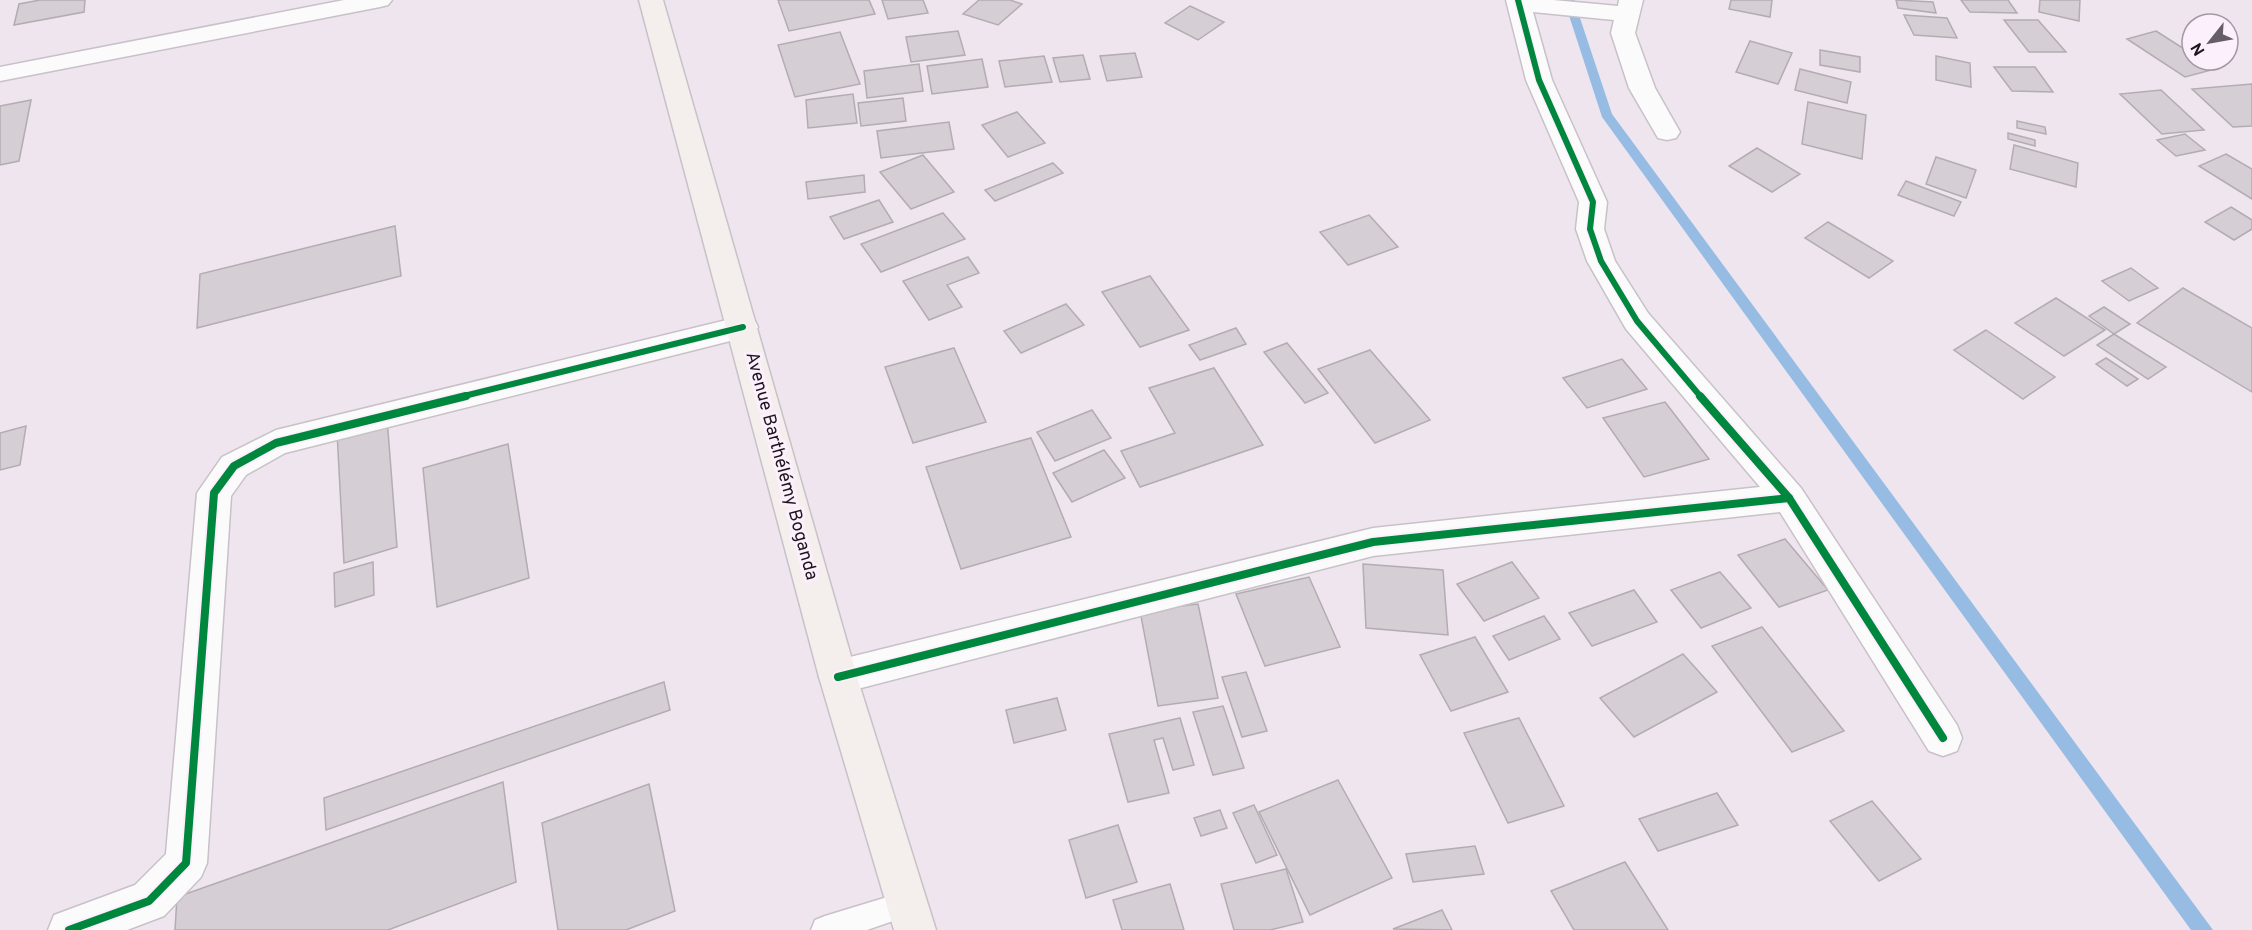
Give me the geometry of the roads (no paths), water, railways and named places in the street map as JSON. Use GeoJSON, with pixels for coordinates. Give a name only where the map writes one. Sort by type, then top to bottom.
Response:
{"type":"FeatureCollection","features":[{"type":"Feature","properties":{"kind":"main road","name":"Avenue Barthélémy Boganda"},"geometry":{"type":"LineString","coordinates":[[651,0],[838,677],[911,917]]}},
{"type":"Feature","properties":{"kind":"street"},"geometry":{"type":"LineString","coordinates":[[0,74],[380,0]]}},
{"type":"Feature","properties":{"kind":"street"},"geometry":{"type":"LineString","coordinates":[[1667,132],[1642,88],[1623,33],[1629,7],[1518,2],[1539,80],[1593,202],[1590,229],[1601,261],[1637,321],[1716,416],[1790,498],[1943,738]]}},
{"type":"Feature","properties":{"kind":"street"},"geometry":{"type":"LineString","coordinates":[[69,930],[149,901],[186,863],[214,493],[234,466],[276,443],[743,327]]}},
{"type":"Feature","properties":{"kind":"street"},"geometry":{"type":"LineString","coordinates":[[838,677],[1373,542],[1790,498]]}},
{"type":"Feature","properties":{"kind":"lane"},"geometry":{"type":"LineString","coordinates":[[825,930],[911,917]]}},
{"type":"Feature","properties":{"kind":"waterway"},"geometry":{"type":"LineString","coordinates":[[1569,0],[1606,114],[2203,930]]}}]}
